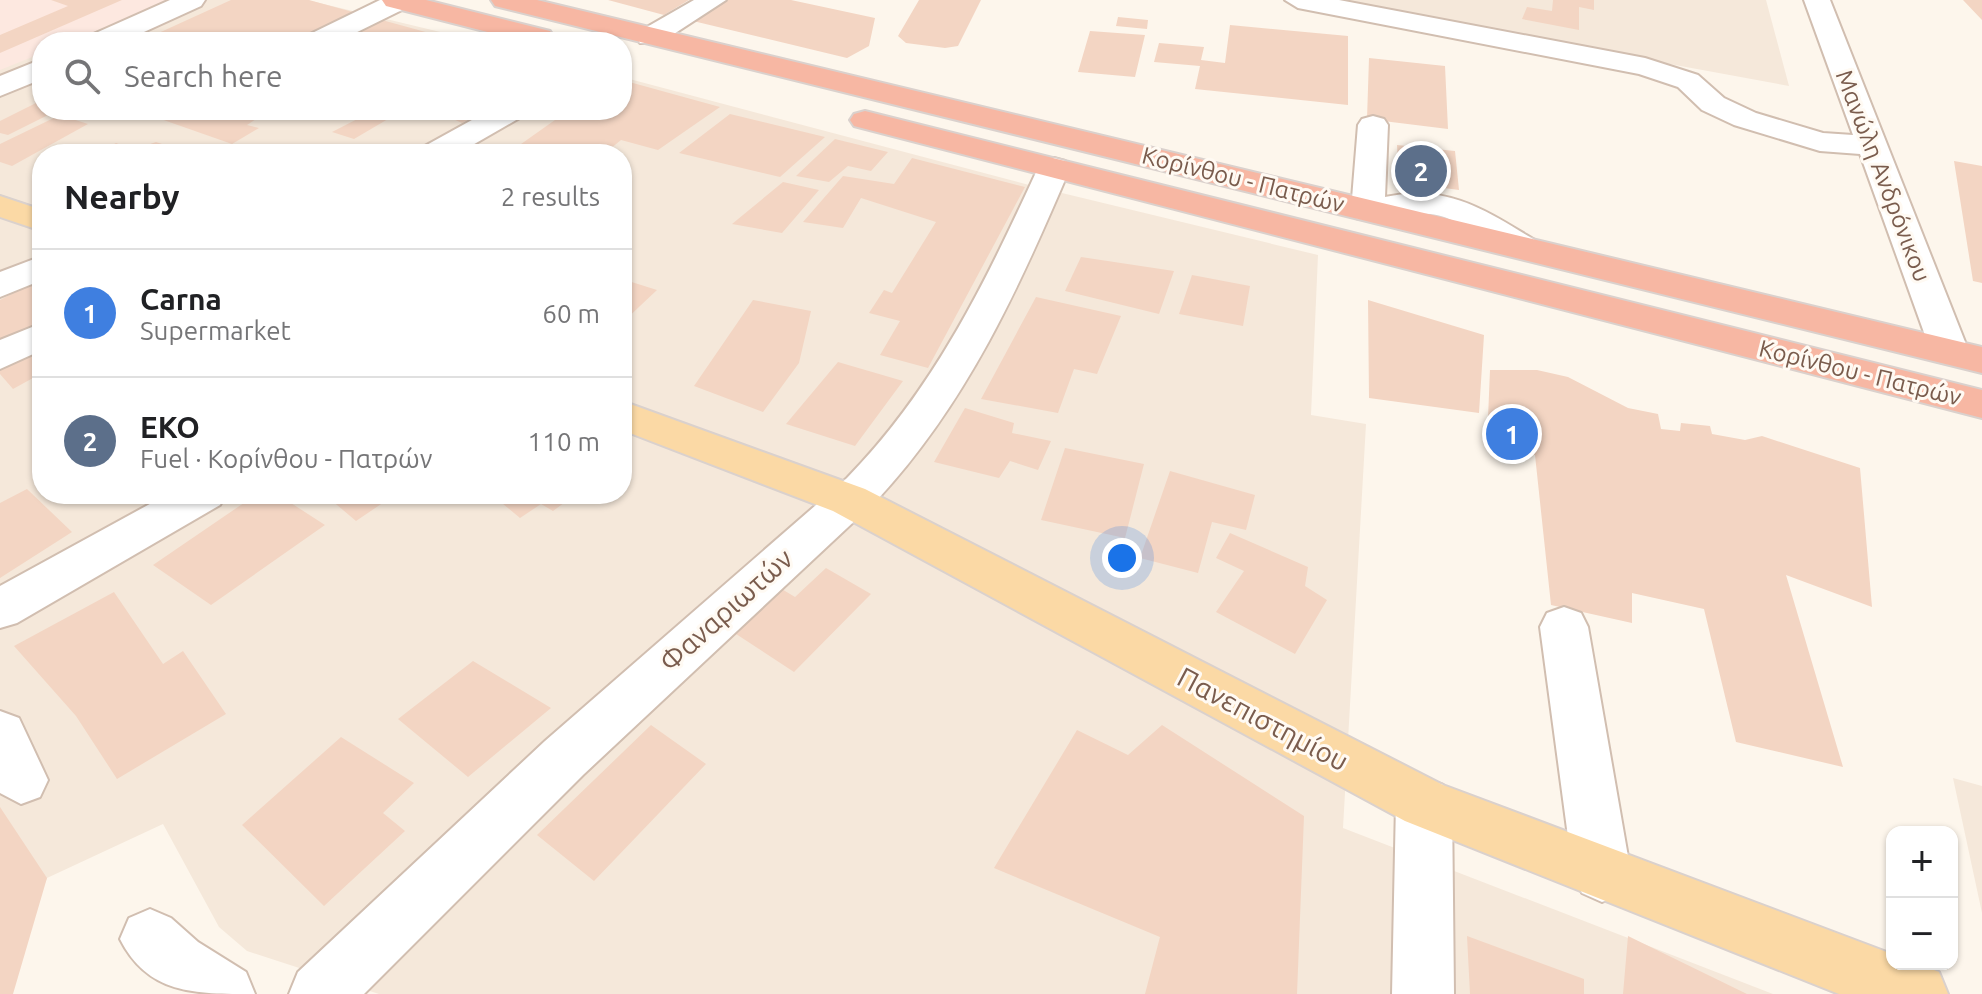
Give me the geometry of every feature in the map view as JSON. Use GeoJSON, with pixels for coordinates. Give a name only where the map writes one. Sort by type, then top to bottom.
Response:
{"type":"FeatureCollection","features":[{"type":"Feature","properties":{"kind":"highway"},"geometry":{"type":"LineString","coordinates":[[397,0],[522,32]]}},
{"type":"Feature","properties":{"kind":"highway","name":"Κορίνθου - Πατρών"},"geometry":{"type":"LineString","coordinates":[[504,0],[630,32]]}},
{"type":"Feature","properties":{"kind":"highway","name":"Κορίνθου - Πατρών"},"geometry":{"type":"LineString","coordinates":[[632,32],[1368,211]]}},
{"type":"Feature","properties":{"kind":"highway","name":"Κορίνθου - Πατρών"},"geometry":{"type":"LineString","coordinates":[[632,61],[1982,404]]}},
{"type":"Feature","properties":{"kind":"highway","name":"Κορίνθου - Πατρών"},"geometry":{"type":"LineString","coordinates":[[1526,249],[1982,360]]}},
{"type":"Feature","properties":{"kind":"main road"},"geometry":{"type":"LineString","coordinates":[[0,206],[32,217]]}},
{"type":"Feature","properties":{"kind":"main road","name":"Πανεπιστημίου"},"geometry":{"type":"LineString","coordinates":[[632,419],[849,500],[1424,803],[1910,993]]}},
{"type":"Feature","properties":{"kind":"street"},"geometry":{"type":"LineString","coordinates":[[121,32],[192,0]]}},
{"type":"Feature","properties":{"kind":"street"},"geometry":{"type":"LineString","coordinates":[[335,32],[397,0]]}},
{"type":"Feature","properties":{"kind":"street"},"geometry":{"type":"LineString","coordinates":[[650,37],[713,0]]}},
{"type":"Feature","properties":{"kind":"street"},"geometry":{"type":"LineString","coordinates":[[1298,0],[1645,67],[1688,81],[1713,104],[1745,119],[1820,142],[1872,146]]}},
{"type":"Feature","properties":{"kind":"street","name":"Μανώλη Ανδρόνικου"},"geometry":{"type":"LineString","coordinates":[[1817,0],[1950,352]]}},
{"type":"Feature","properties":{"kind":"street"},"geometry":{"type":"LineString","coordinates":[[0,87],[32,73]]}},
{"type":"Feature","properties":{"kind":"street"},"geometry":{"type":"LineString","coordinates":[[452,144],[494,120]]}},
{"type":"Feature","properties":{"kind":"street"},"geometry":{"type":"LineString","coordinates":[[1373,125],[1368,211],[1416,201],[1464,212],[1526,249]]}},
{"type":"Feature","properties":{"kind":"street","name":"Φαναριωτών"},"geometry":{"type":"LineString","coordinates":[[320,994],[564,758],[881,471],[928,415],[1007,274],[1054,168]]}},
{"type":"Feature","properties":{"kind":"street"},"geometry":{"type":"LineString","coordinates":[[0,286],[32,272]]}},
{"type":"Feature","properties":{"kind":"street"},"geometry":{"type":"LineString","coordinates":[[0,356],[32,340]]}},
{"type":"Feature","properties":{"kind":"street"},"geometry":{"type":"LineString","coordinates":[[0,609],[186,504]]}},
{"type":"Feature","properties":{"kind":"street"},"geometry":{"type":"LineString","coordinates":[[1564,627],[1602,874]]}},
{"type":"Feature","properties":{"kind":"street"},"geometry":{"type":"LineString","coordinates":[[1423,994],[1424,803]]}},
{"type":"Feature","properties":{"kind":"street"},"geometry":{"type":"LineString","coordinates":[[150,939],[177,963],[224,994]]}},
{"type":"Feature","properties":{"kind":"shaded area"},"geometry":{"type":"Polygon","coordinates":[[[0,0],[307,0],[440,32],[32,32],[32,120],[632,120],[632,80],[1033,186],[1318,255],[1311,415],[1366,424],[1343,828],[1773,994],[379,994],[247,951],[219,927],[163,824],[47,878],[0,994],[0,0]]]}},
{"type":"Feature","properties":{"kind":"shaded area"},"geometry":{"type":"Polygon","coordinates":[[[0,0],[170,0],[93,32],[32,32],[32,57],[0,70],[0,0]]]}},
{"type":"Feature","properties":{"kind":"shaded area"},"geometry":{"type":"Polygon","coordinates":[[[1335,0],[1766,0],[1789,86],[1474,28],[1335,0]]]}},
{"type":"Feature","properties":{"kind":"shaded area"},"geometry":{"type":"Polygon","coordinates":[[[1953,778],[1982,786],[1982,913],[1953,778]]]}},
{"type":"Feature","properties":{"kind":"building"},"geometry":{"type":"Polygon","coordinates":[[[51,0],[122,0],[48,32],[32,32],[32,39],[0,53],[0,35],[68,6],[51,0]]]}},
{"type":"Feature","properties":{"kind":"building"},"geometry":{"type":"Polygon","coordinates":[[[231,0],[309,0],[426,32],[161,32],[231,0]]]}},
{"type":"Feature","properties":{"kind":"building"},"geometry":{"type":"Polygon","coordinates":[[[608,0],[689,0],[664,15],[608,0]]]}},
{"type":"Feature","properties":{"kind":"building"},"geometry":{"type":"Polygon","coordinates":[[[728,0],[791,0],[875,18],[869,46],[847,58],[693,21],[728,0]]]}},
{"type":"Feature","properties":{"kind":"building"},"geometry":{"type":"Polygon","coordinates":[[[919,0],[981,0],[958,46],[945,48],[906,43],[898,36],[919,0]]]}},
{"type":"Feature","properties":{"kind":"building"},"geometry":{"type":"Polygon","coordinates":[[[1553,0],[1594,0],[1594,10],[1579,7],[1579,30],[1522,19],[1527,7],[1552,11],[1553,0]]]}},
{"type":"Feature","properties":{"kind":"building"},"geometry":{"type":"Polygon","coordinates":[[[1963,0],[1982,0],[1982,20],[1963,0]]]}},
{"type":"Feature","properties":{"kind":"building"},"geometry":{"type":"Polygon","coordinates":[[[1118,17],[1148,20],[1147,29],[1116,26],[1118,17]]]}},
{"type":"Feature","properties":{"kind":"building"},"geometry":{"type":"Polygon","coordinates":[[[1230,25],[1348,36],[1348,105],[1195,89],[1200,66],[1154,62],[1159,43],[1204,47],[1201,60],[1225,63],[1230,25]]]}},
{"type":"Feature","properties":{"kind":"building"},"geometry":{"type":"Polygon","coordinates":[[[1090,31],[1145,35],[1135,77],[1078,72],[1090,31]]]}},
{"type":"Feature","properties":{"kind":"building"},"geometry":{"type":"Polygon","coordinates":[[[1369,58],[1445,66],[1448,129],[1367,119],[1369,58]]]}},
{"type":"Feature","properties":{"kind":"building"},"geometry":{"type":"Polygon","coordinates":[[[632,83],[720,107],[658,150],[621,140],[616,144],[521,144],[555,120],[632,120],[632,83]]]}},
{"type":"Feature","properties":{"kind":"building"},"geometry":{"type":"Polygon","coordinates":[[[32,105],[32,120],[38,120],[8,135],[0,133],[0,121],[32,105]]]}},
{"type":"Feature","properties":{"kind":"building"},"geometry":{"type":"Polygon","coordinates":[[[730,114],[825,137],[780,177],[679,153],[730,114]]]}},
{"type":"Feature","properties":{"kind":"building"},"geometry":{"type":"Polygon","coordinates":[[[50,120],[76,120],[88,124],[52,144],[32,144],[32,155],[12,166],[0,162],[0,144],[50,120]]]}},
{"type":"Feature","properties":{"kind":"building"},"geometry":{"type":"Polygon","coordinates":[[[164,120],[254,120],[247,125],[259,128],[232,144],[164,120]]]}},
{"type":"Feature","properties":{"kind":"building"},"geometry":{"type":"Polygon","coordinates":[[[355,120],[386,120],[354,139],[332,132],[355,120]]]}},
{"type":"Feature","properties":{"kind":"building"},"geometry":{"type":"Polygon","coordinates":[[[835,139],[888,152],[871,171],[848,166],[829,182],[796,176],[835,139]]]}},
{"type":"Feature","properties":{"kind":"building"},"geometry":{"type":"Polygon","coordinates":[[[1397,145],[1455,151],[1459,190],[1399,182],[1397,145]]]}},
{"type":"Feature","properties":{"kind":"building"},"geometry":{"type":"Polygon","coordinates":[[[912,158],[1025,187],[928,368],[880,355],[900,321],[869,313],[884,290],[892,293],[936,222],[861,198],[843,228],[803,222],[843,176],[894,184],[912,158]]]}},
{"type":"Feature","properties":{"kind":"building"},"geometry":{"type":"Polygon","coordinates":[[[1954,161],[1982,166],[1982,283],[1973,281],[1954,161]]]}},
{"type":"Feature","properties":{"kind":"building"},"geometry":{"type":"Polygon","coordinates":[[[783,182],[819,190],[782,233],[732,224],[783,182]]]}},
{"type":"Feature","properties":{"kind":"building"},"geometry":{"type":"Polygon","coordinates":[[[1081,257],[1174,271],[1159,314],[1065,291],[1081,257]]]}},
{"type":"Feature","properties":{"kind":"building"},"geometry":{"type":"Polygon","coordinates":[[[1192,275],[1250,286],[1243,326],[1179,314],[1192,275]]]}},
{"type":"Feature","properties":{"kind":"building"},"geometry":{"type":"Polygon","coordinates":[[[632,282],[657,290],[632,314],[632,282]]]}},
{"type":"Feature","properties":{"kind":"building"},"geometry":{"type":"Polygon","coordinates":[[[32,283],[32,326],[0,341],[0,300],[32,283]]]}},
{"type":"Feature","properties":{"kind":"building"},"geometry":{"type":"Polygon","coordinates":[[[1036,297],[1121,316],[1097,374],[1074,369],[1058,413],[981,399],[1036,297]]]}},
{"type":"Feature","properties":{"kind":"building"},"geometry":{"type":"Polygon","coordinates":[[[753,300],[811,311],[799,363],[763,412],[694,386],[753,300]]]}},
{"type":"Feature","properties":{"kind":"building"},"geometry":{"type":"Polygon","coordinates":[[[1368,300],[1484,335],[1479,413],[1369,398],[1368,300]]]}},
{"type":"Feature","properties":{"kind":"building"},"geometry":{"type":"Polygon","coordinates":[[[32,349],[32,379],[13,389],[0,374],[0,364],[32,349]]]}},
{"type":"Feature","properties":{"kind":"building"},"geometry":{"type":"Polygon","coordinates":[[[838,362],[903,381],[855,446],[786,424],[838,362]]]}},
{"type":"Feature","properties":{"kind":"building"},"geometry":{"type":"Polygon","coordinates":[[[1490,370],[1537,370],[1568,377],[1628,408],[1658,414],[1661,429],[1680,431],[1681,423],[1710,426],[1712,434],[1745,440],[1762,436],[1860,468],[1872,607],[1786,575],[1843,767],[1736,742],[1704,609],[1632,593],[1632,623],[1551,605],[1535,455],[1487,442],[1490,370]]]}},
{"type":"Feature","properties":{"kind":"building"},"geometry":{"type":"Polygon","coordinates":[[[965,408],[1014,423],[1012,433],[1051,441],[1038,470],[1010,461],[999,478],[934,462],[965,408]]]}},
{"type":"Feature","properties":{"kind":"building"},"geometry":{"type":"Polygon","coordinates":[[[1065,448],[1144,464],[1125,538],[1041,520],[1065,448]]]}},
{"type":"Feature","properties":{"kind":"building"},"geometry":{"type":"Polygon","coordinates":[[[1170,471],[1255,495],[1246,530],[1212,522],[1198,573],[1140,558],[1170,471]]]}},
{"type":"Feature","properties":{"kind":"building"},"geometry":{"type":"Polygon","coordinates":[[[27,489],[32,494],[32,504],[43,504],[72,532],[0,578],[0,503],[27,489]]]}},
{"type":"Feature","properties":{"kind":"building"},"geometry":{"type":"Polygon","coordinates":[[[242,504],[292,504],[325,525],[211,605],[153,565],[242,504]]]}},
{"type":"Feature","properties":{"kind":"building"},"geometry":{"type":"Polygon","coordinates":[[[336,504],[381,504],[356,521],[336,504]]]}},
{"type":"Feature","properties":{"kind":"building"},"geometry":{"type":"Polygon","coordinates":[[[503,504],[541,504],[520,518],[503,504]]]}},
{"type":"Feature","properties":{"kind":"building"},"geometry":{"type":"Polygon","coordinates":[[[541,504],[562,504],[553,511],[541,504]]]}},
{"type":"Feature","properties":{"kind":"building"},"geometry":{"type":"Polygon","coordinates":[[[1230,533],[1308,567],[1305,586],[1327,600],[1295,654],[1216,612],[1244,571],[1216,558],[1230,533]]]}},
{"type":"Feature","properties":{"kind":"building"},"geometry":{"type":"Polygon","coordinates":[[[826,568],[871,594],[794,672],[733,632],[780,588],[795,597],[826,568]]]}},
{"type":"Feature","properties":{"kind":"building"},"geometry":{"type":"Polygon","coordinates":[[[114,592],[163,664],[183,651],[226,714],[117,779],[76,716],[14,646],[114,592]]]}},
{"type":"Feature","properties":{"kind":"building"},"geometry":{"type":"Polygon","coordinates":[[[473,661],[551,708],[468,777],[398,719],[473,661]]]}},
{"type":"Feature","properties":{"kind":"building"},"geometry":{"type":"Polygon","coordinates":[[[651,725],[706,764],[594,881],[537,835],[651,725]]]}},
{"type":"Feature","properties":{"kind":"building"},"geometry":{"type":"Polygon","coordinates":[[[1162,725],[1304,816],[1297,994],[1145,994],[1160,937],[994,868],[1077,730],[1128,755],[1162,725]]]}},
{"type":"Feature","properties":{"kind":"building"},"geometry":{"type":"Polygon","coordinates":[[[341,737],[414,783],[383,813],[405,831],[324,906],[242,825],[341,737]]]}},
{"type":"Feature","properties":{"kind":"building"},"geometry":{"type":"Polygon","coordinates":[[[0,807],[47,878],[13,994],[0,994],[0,807]]]}},
{"type":"Feature","properties":{"kind":"building"},"geometry":{"type":"Polygon","coordinates":[[[1467,936],[1584,979],[1584,994],[1470,994],[1467,936]]]}},
{"type":"Feature","properties":{"kind":"building"},"geometry":{"type":"Polygon","coordinates":[[[1628,936],[1747,994],[1623,994],[1628,936]]]}},
{"type":"Feature","properties":{"kind":"place","name":"EKO"},"geometry":{"type":"Point","coordinates":[1421,171]}},
{"type":"Feature","properties":{"kind":"place","name":"Carna"},"geometry":{"type":"Point","coordinates":[1512,434]}}]}
